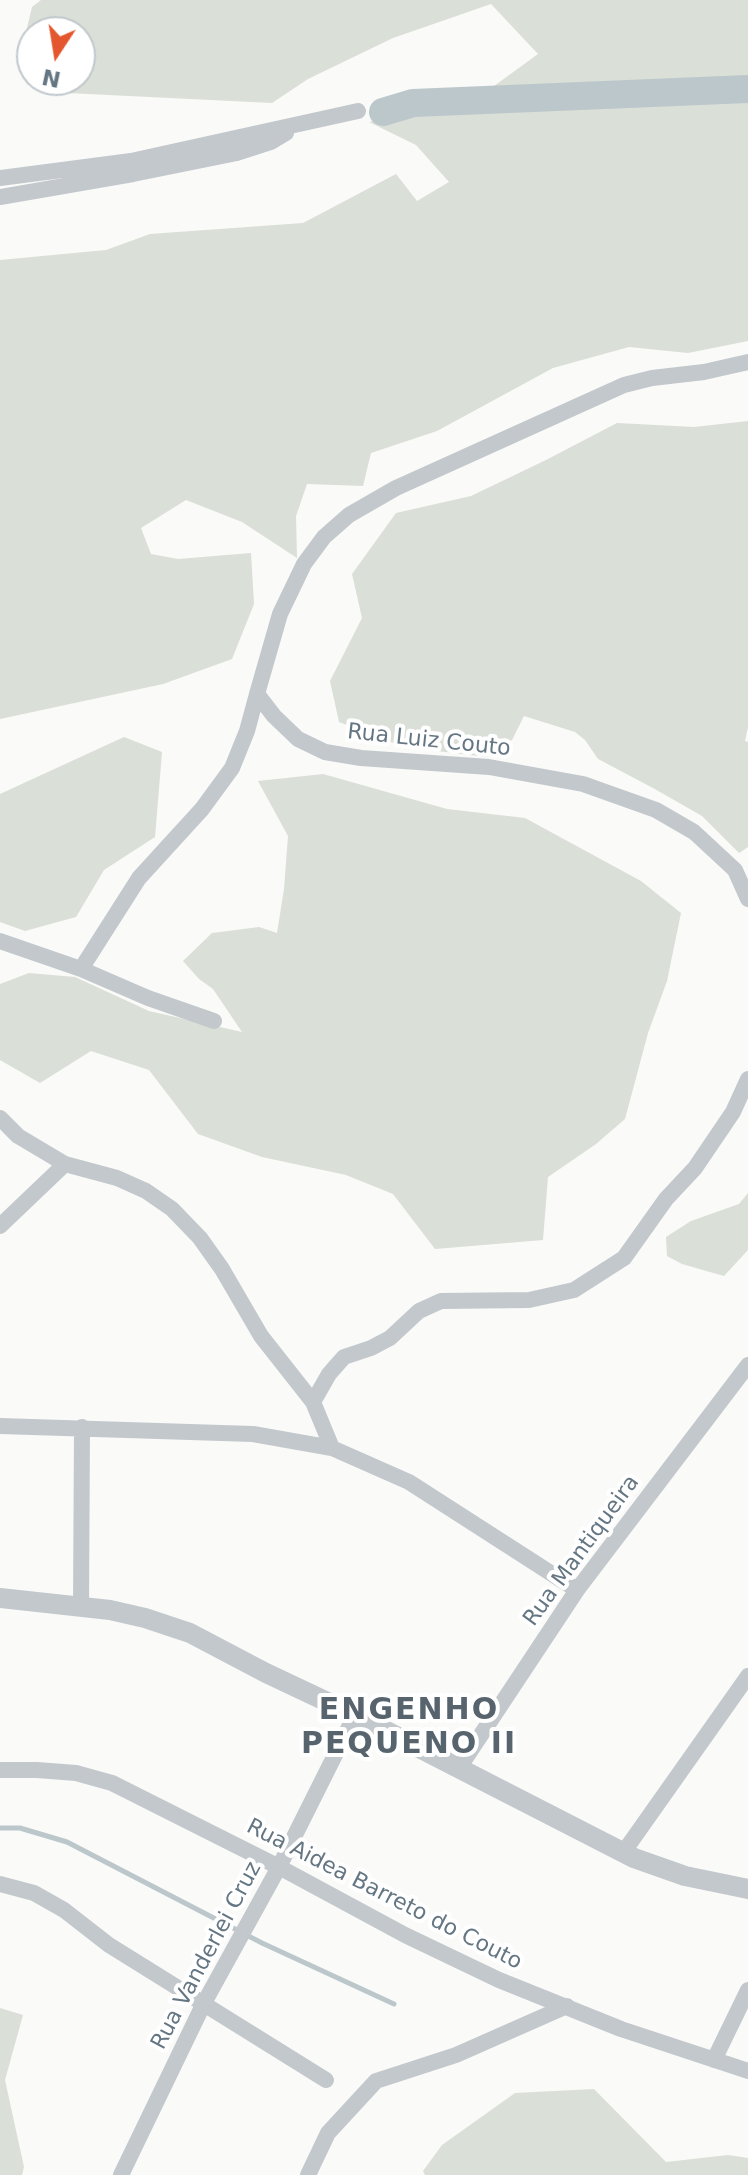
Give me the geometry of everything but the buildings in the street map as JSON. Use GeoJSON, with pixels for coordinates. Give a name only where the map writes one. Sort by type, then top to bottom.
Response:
{"type":"FeatureCollection","features":[{"type":"Feature","properties":{"kind":"street"},"geometry":{"type":"LineString","coordinates":[[0,197],[132,168],[358,111]]}},
{"type":"Feature","properties":{"kind":"street"},"geometry":{"type":"LineString","coordinates":[[0,178],[132,168]]}},
{"type":"Feature","properties":{"kind":"street"},"geometry":{"type":"LineString","coordinates":[[81,969],[139,878],[202,809],[232,768],[247,731],[280,614],[304,564],[324,537],[349,515],[396,488],[624,385],[748,362]]}},
{"type":"Feature","properties":{"kind":"street","name":"Rua Luiz Couto"},"geometry":{"type":"LineString","coordinates":[[257,694],[298,739],[325,752],[361,758],[489,767],[583,784],[656,810],[694,832],[735,870],[748,899]]}},
{"type":"Feature","properties":{"kind":"street"},"geometry":{"type":"LineString","coordinates":[[0,941],[214,1021]]}},
{"type":"Feature","properties":{"kind":"street"},"geometry":{"type":"LineString","coordinates":[[313,1402],[329,1374],[344,1357],[390,1338],[419,1311],[441,1301],[529,1300],[574,1290],[624,1258],[666,1199],[695,1168],[733,1112],[748,1079]]}},
{"type":"Feature","properties":{"kind":"street"},"geometry":{"type":"LineString","coordinates":[[0,1118],[18,1136],[65,1164],[117,1178],[146,1191],[172,1209],[200,1238],[261,1336],[313,1402],[332,1448]]}},
{"type":"Feature","properties":{"kind":"street"},"geometry":{"type":"LineString","coordinates":[[0,1226],[65,1164]]}},
{"type":"Feature","properties":{"kind":"street","name":"Rua Mantiqueira"},"geometry":{"type":"LineString","coordinates":[[459,1768],[577,1590],[748,1365]]}},
{"type":"Feature","properties":{"kind":"street"},"geometry":{"type":"LineString","coordinates":[[0,1426],[253,1434],[332,1448],[409,1482],[577,1590]]}},
{"type":"Feature","properties":{"kind":"street"},"geometry":{"type":"LineString","coordinates":[[81,1607],[82,1427]]}},
{"type":"Feature","properties":{"kind":"street"},"geometry":{"type":"LineString","coordinates":[[0,1598],[110,1610],[190,1633],[623,1853],[685,1876],[748,1889]]}},
{"type":"Feature","properties":{"kind":"street"},"geometry":{"type":"LineString","coordinates":[[623,1853],[748,1676]]}},
{"type":"Feature","properties":{"kind":"street","name":"Rua Vanderlei Cruz"},"geometry":{"type":"LineString","coordinates":[[121,2175],[204,2003],[279,1867],[355,1715]]}},
{"type":"Feature","properties":{"kind":"street","name":"Rua Aidea Barreto do Couto"},"geometry":{"type":"LineString","coordinates":[[0,1770],[76,1773],[112,1783],[485,1974],[621,2029],[748,2071]]}},
{"type":"Feature","properties":{"kind":"street"},"geometry":{"type":"LineString","coordinates":[[0,1884],[34,1893],[64,1910],[109,1945],[326,2080]]}},
{"type":"Feature","properties":{"kind":"street"},"geometry":{"type":"LineString","coordinates":[[714,2060],[748,1990]]}},
{"type":"Feature","properties":{"kind":"street"},"geometry":{"type":"LineString","coordinates":[[308,2175],[328,2133],[376,2081],[456,2055],[567,2006]]}},
{"type":"Feature","properties":{"kind":"shaded area"},"geometry":{"type":"Polygon","coordinates":[[[41,0],[748,0],[748,341],[688,353],[629,347],[553,368],[437,431],[371,453],[363,486],[307,484],[296,516],[297,558],[242,522],[186,500],[141,528],[151,554],[178,559],[251,553],[254,604],[232,659],[163,684],[0,719],[0,260],[106,250],[150,234],[303,223],[396,174],[417,201],[449,182],[416,145],[369,122],[468,105],[538,54],[491,4],[393,38],[308,79],[272,103],[96,94],[96,16],[30,16],[32,7],[41,0]]]}},
{"type":"Feature","properties":{"kind":"shaded area"},"geometry":{"type":"Polygon","coordinates":[[[748,421],[748,727],[745,741],[748,742],[748,847],[739,853],[702,816],[598,759],[585,740],[575,732],[524,716],[512,740],[487,757],[404,747],[339,722],[330,681],[362,618],[352,574],[396,513],[471,496],[617,423],[694,427],[748,421]]]}},
{"type":"Feature","properties":{"kind":"shaded area"},"geometry":{"type":"Polygon","coordinates":[[[124,737],[162,752],[155,837],[104,870],[76,917],[25,931],[0,922],[0,794],[124,737]]]}},
{"type":"Feature","properties":{"kind":"shaded area"},"geometry":{"type":"Polygon","coordinates":[[[323,774],[447,809],[525,818],[641,881],[681,913],[667,981],[648,1033],[625,1119],[596,1144],[548,1177],[543,1240],[435,1249],[393,1194],[346,1175],[262,1157],[198,1134],[149,1070],[91,1051],[40,1083],[0,1060],[0,984],[29,973],[75,977],[149,1011],[242,1032],[213,989],[183,961],[212,933],[259,927],[277,933],[288,836],[258,781],[323,774]]]}},
{"type":"Feature","properties":{"kind":"shaded area"},"geometry":{"type":"Polygon","coordinates":[[[748,1193],[748,1250],[724,1276],[682,1264],[667,1256],[666,1237],[691,1221],[739,1204],[748,1193]]]}},
{"type":"Feature","properties":{"kind":"shaded area"},"geometry":{"type":"Polygon","coordinates":[[[0,2008],[23,2015],[5,2080],[24,2167],[22,2175],[0,2175],[0,2008]]]}},
{"type":"Feature","properties":{"kind":"shaded area"},"geometry":{"type":"Polygon","coordinates":[[[594,2089],[666,2162],[728,2155],[748,2158],[748,2175],[425,2175],[423,2171],[442,2145],[515,2093],[594,2089]]]}},
{"type":"Feature","properties":{"kind":"waterway"},"geometry":{"type":"LineString","coordinates":[[383,112],[413,103],[748,89]]}},
{"type":"Feature","properties":{"kind":"waterway"},"geometry":{"type":"LineString","coordinates":[[0,1828],[20,1828],[67,1842],[262,1943],[394,2004]]}},
{"type":"Feature","properties":{"kind":"district","name":"ENGENHO PEQUENO II"},"geometry":{"type":"Point","coordinates":[409,1728]}}]}
